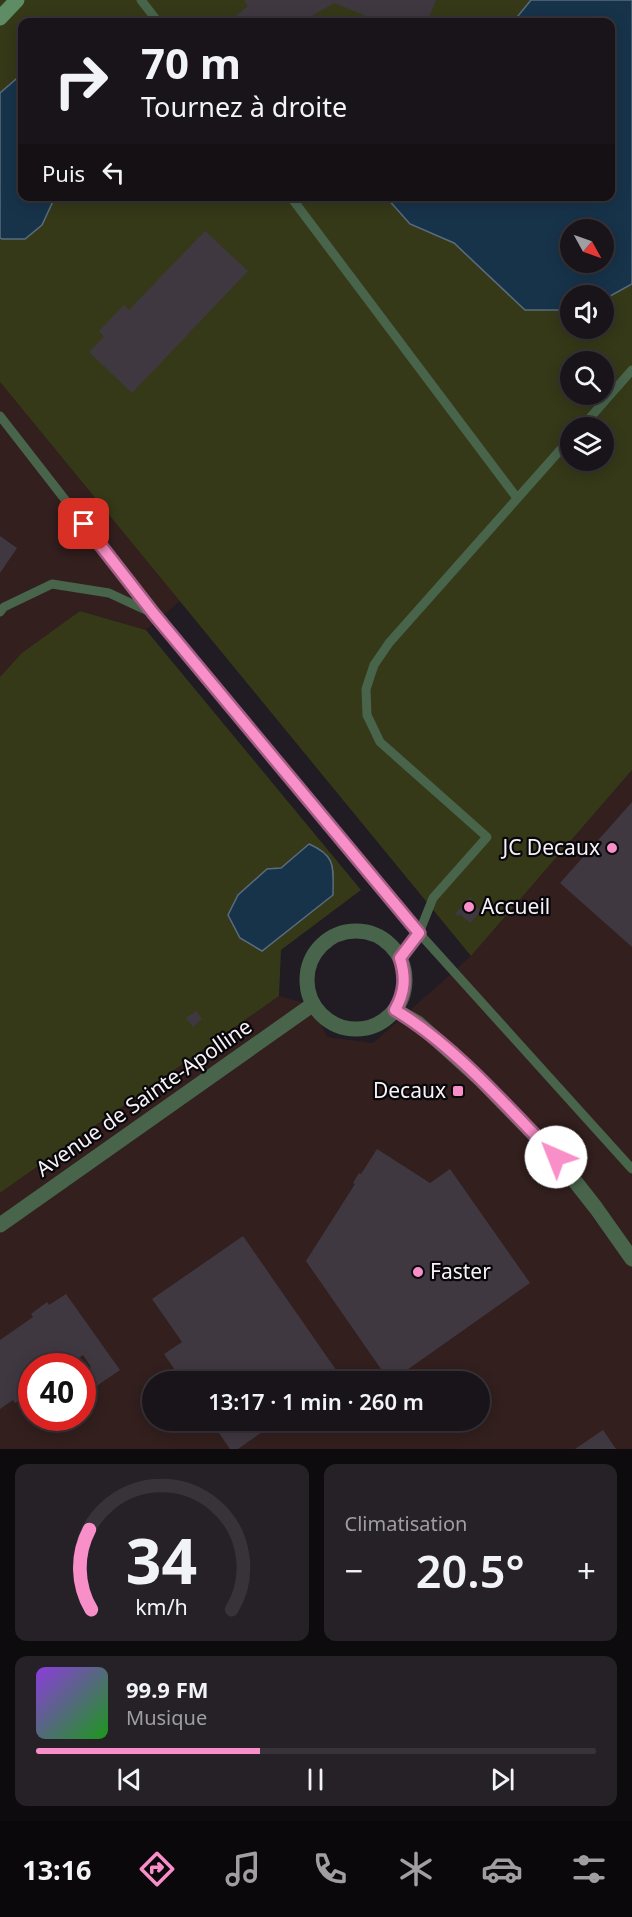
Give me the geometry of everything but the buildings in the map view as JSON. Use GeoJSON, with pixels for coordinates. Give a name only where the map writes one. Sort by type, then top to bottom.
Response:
{"type":"FeatureCollection","features":[{"type":"Feature","properties":{"kind":"main road"},"geometry":{"type":"LineString","coordinates":[[0,18],[17,0]]}},
{"type":"Feature","properties":{"kind":"street"},"geometry":{"type":"LineString","coordinates":[[347,931],[363,931],[378,935],[391,945],[400,958],[405,973],[405,988],[395,1010],[379,1023],[366,1028],[351,1029],[325,1018],[312,1005],[307,977],[310,961],[319,947],[332,937],[347,931]]}},
{"type":"Feature","properties":{"kind":"street","name":"Avenue de Sainte-Apolline"},"geometry":{"type":"LineString","coordinates":[[0,1225],[312,1005]]}},
{"type":"Feature","properties":{"kind":"street"},"geometry":{"type":"LineString","coordinates":[[395,1010],[418,1023],[481,1080],[556,1157],[632,1259]]}},
{"type":"Feature","properties":{"kind":"lane"},"geometry":{"type":"LineString","coordinates":[[141,0],[155,18]]}},
{"type":"Feature","properties":{"kind":"lane"},"geometry":{"type":"LineString","coordinates":[[294,201],[518,498]]}},
{"type":"Feature","properties":{"kind":"lane"},"geometry":{"type":"LineString","coordinates":[[591,417],[632,370]]}},
{"type":"Feature","properties":{"kind":"lane"},"geometry":{"type":"LineString","coordinates":[[0,416],[154,614],[419,933],[632,1168]]}},
{"type":"Feature","properties":{"kind":"lane"},"geometry":{"type":"LineString","coordinates":[[400,958],[419,933],[433,898],[487,837],[380,742],[367,715],[366,689],[374,664],[389,643],[560,450]]}},
{"type":"Feature","properties":{"kind":"lane"},"geometry":{"type":"LineString","coordinates":[[0,612],[4,607],[52,584],[109,592],[154,614]]}},
{"type":"Feature","properties":{"kind":"shaded area"},"geometry":{"type":"Polygon","coordinates":[[[0,382],[180,601],[146,630],[80,611],[0,680],[0,382]]]}},
{"type":"Feature","properties":{"kind":"shaded area"},"geometry":{"type":"Polygon","coordinates":[[[632,770],[632,1449],[0,1449],[0,1193],[279,996],[312,1005],[327,1037],[373,1043],[471,956],[632,770]]]}},
{"type":"Feature","properties":{"kind":"green space"},"geometry":{"type":"Polygon","coordinates":[[[0,0],[632,0],[632,770],[471,956],[0,382],[0,0]]]}},
{"type":"Feature","properties":{"kind":"green space"},"geometry":{"type":"Polygon","coordinates":[[[80,611],[146,630],[361,890],[281,950],[279,996],[0,1193],[0,677],[22,653],[80,611]]]}},
{"type":"Feature","properties":{"kind":"water"},"geometry":{"type":"Polygon","coordinates":[[[531,0],[632,0],[632,284],[614,294],[614,285],[560,285],[560,310],[525,310],[454,243],[410,224],[390,201],[615,201],[615,18],[516,18],[531,0]]]}},
{"type":"Feature","properties":{"kind":"water"},"geometry":{"type":"Polygon","coordinates":[[[18,77],[18,201],[53,201],[42,225],[25,239],[0,238],[0,93],[18,77]]]}},
{"type":"Feature","properties":{"kind":"water"},"geometry":{"type":"Polygon","coordinates":[[[309,844],[325,853],[332,864],[333,895],[262,951],[240,938],[228,915],[238,895],[267,869],[281,868],[309,844]]]}},
{"type":"Feature","properties":{"kind":"place","name":"JC Decaux"},"geometry":{"type":"Point","coordinates":[612,848]}},
{"type":"Feature","properties":{"kind":"place","name":"Accueil"},"geometry":{"type":"Point","coordinates":[469,907]}},
{"type":"Feature","properties":{"kind":"place","name":"Decaux"},"geometry":{"type":"Point","coordinates":[458,1091]}},
{"type":"Feature","properties":{"kind":"place","name":"Faster"},"geometry":{"type":"Point","coordinates":[418,1272]}},
{"type":"Feature","properties":{"kind":"route"},"geometry":{"type":"LineString","coordinates":[[84,524],[154,614],[419,933],[400,958],[405,973],[405,988],[395,1010],[418,1023],[481,1080],[556,1157]]}}]}
